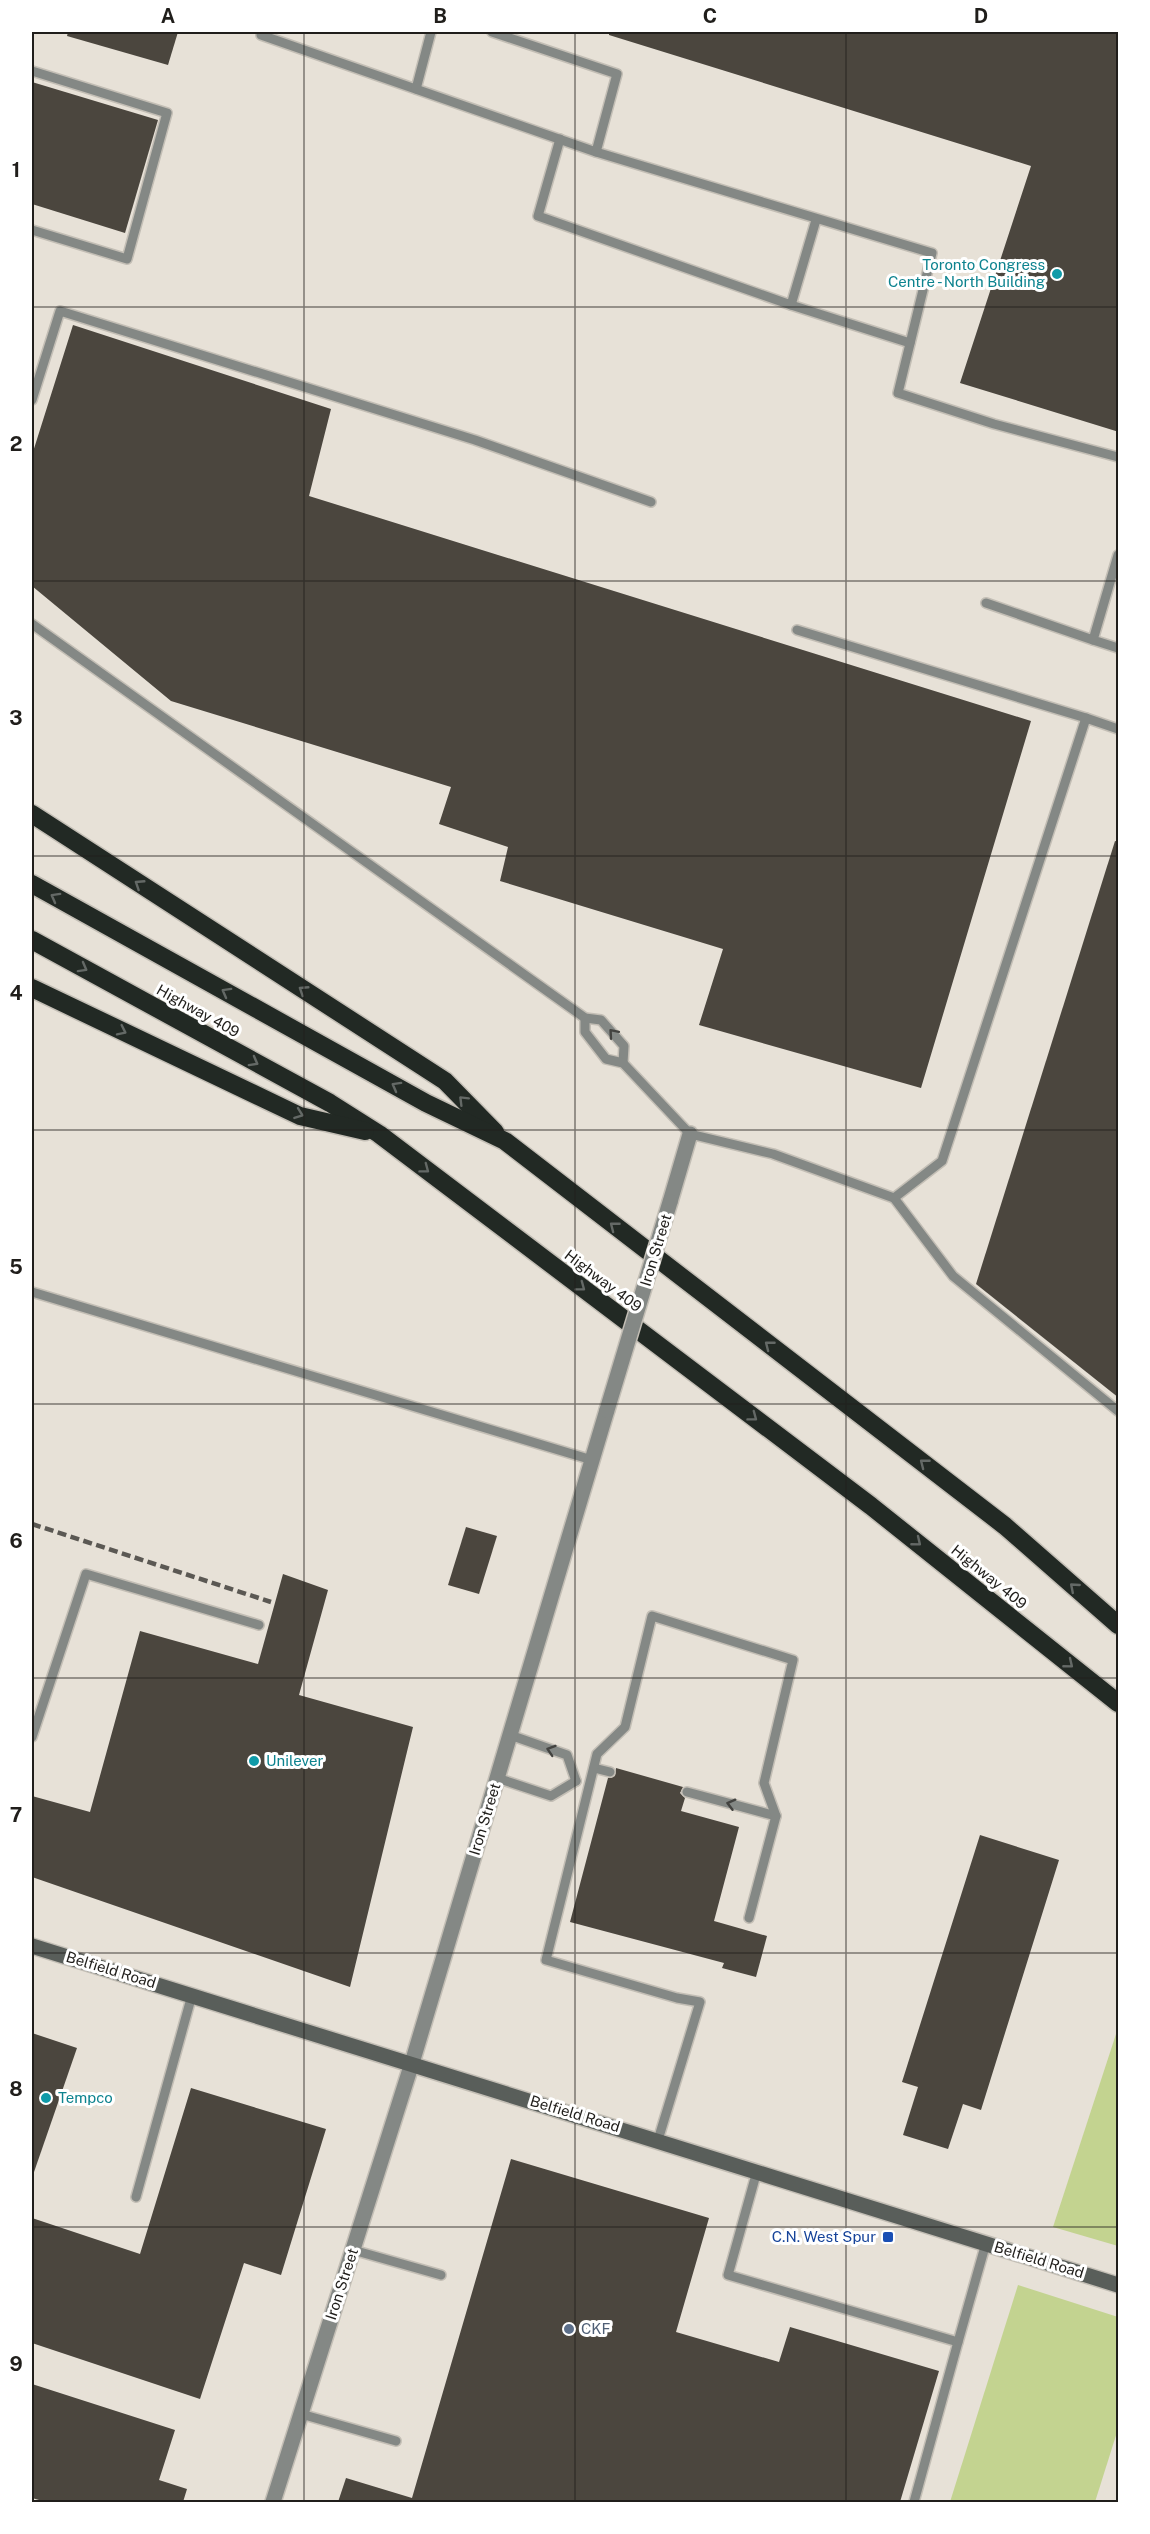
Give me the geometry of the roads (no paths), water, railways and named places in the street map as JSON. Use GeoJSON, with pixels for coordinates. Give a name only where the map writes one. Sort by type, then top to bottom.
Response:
{"type":"FeatureCollection","features":[{"type":"Feature","properties":{"kind":"highway"},"geometry":{"type":"LineString","coordinates":[[32,814],[446,1082],[505,1142]]}},
{"type":"Feature","properties":{"kind":"highway","name":"Highway 409"},"geometry":{"type":"LineString","coordinates":[[32,884],[426,1103],[505,1142],[1005,1526],[1119,1625]]}},
{"type":"Feature","properties":{"kind":"highway","name":"Highway 409"},"geometry":{"type":"LineString","coordinates":[[32,940],[330,1103],[379,1134],[871,1506],[1119,1703]]}},
{"type":"Feature","properties":{"kind":"highway"},"geometry":{"type":"LineString","coordinates":[[32,988],[300,1116],[379,1134]]}},
{"type":"Feature","properties":{"kind":"main road","name":"Belfield Road"},"geometry":{"type":"LineString","coordinates":[[32,1946],[1119,2284]]}},
{"type":"Feature","properties":{"kind":"street","name":"Iron Street"},"geometry":{"type":"LineString","coordinates":[[273,2502],[412,2063],[690,1134]]}},
{"type":"Feature","properties":{"kind":"lane"},"geometry":{"type":"LineString","coordinates":[[262,32],[261,35],[596,152],[932,254],[898,393],[994,424],[1119,457]]}},
{"type":"Feature","properties":{"kind":"lane"},"geometry":{"type":"LineString","coordinates":[[416,89],[431,32]]}},
{"type":"Feature","properties":{"kind":"lane"},"geometry":{"type":"LineString","coordinates":[[492,32],[617,74],[596,152]]}},
{"type":"Feature","properties":{"kind":"lane"},"geometry":{"type":"LineString","coordinates":[[32,71],[167,113],[127,259],[32,230]]}},
{"type":"Feature","properties":{"kind":"lane"},"geometry":{"type":"LineString","coordinates":[[560,139],[538,216],[790,304],[910,343]]}},
{"type":"Feature","properties":{"kind":"lane"},"geometry":{"type":"LineString","coordinates":[[790,304],[816,220]]}},
{"type":"Feature","properties":{"kind":"lane"},"geometry":{"type":"LineString","coordinates":[[32,400],[60,311],[475,440],[651,502]]}},
{"type":"Feature","properties":{"kind":"lane"},"geometry":{"type":"LineString","coordinates":[[1093,640],[1119,555]]}},
{"type":"Feature","properties":{"kind":"lane"},"geometry":{"type":"LineString","coordinates":[[986,603],[1119,648]]}},
{"type":"Feature","properties":{"kind":"lane"},"geometry":{"type":"LineString","coordinates":[[32,624],[585,1018],[601,1020],[624,1046],[623,1064]]}},
{"type":"Feature","properties":{"kind":"lane"},"geometry":{"type":"LineString","coordinates":[[797,630],[1119,729]]}},
{"type":"Feature","properties":{"kind":"lane"},"geometry":{"type":"LineString","coordinates":[[894,1198],[942,1161],[1086,718]]}},
{"type":"Feature","properties":{"kind":"lane"},"geometry":{"type":"LineString","coordinates":[[585,1018],[585,1032],[606,1059],[623,1064],[690,1134],[773,1154],[894,1198],[953,1276],[1119,1411]]}},
{"type":"Feature","properties":{"kind":"lane"},"geometry":{"type":"LineString","coordinates":[[32,1292],[592,1460]]}},
{"type":"Feature","properties":{"kind":"lane"},"geometry":{"type":"LineString","coordinates":[[32,1737],[86,1574],[260,1625]]}},
{"type":"Feature","properties":{"kind":"lane"},"geometry":{"type":"LineString","coordinates":[[658,2140],[700,2002],[677,1998],[546,1959],[597,1754],[625,1727],[651,1616],[793,1660],[764,1782],[776,1816],[749,1918]]}},
{"type":"Feature","properties":{"kind":"lane"},"geometry":{"type":"LineString","coordinates":[[510,1736],[567,1755],[576,1781],[589,1786]]}},
{"type":"Feature","properties":{"kind":"lane"},"geometry":{"type":"LineString","coordinates":[[594,1768],[610,1772]]}},
{"type":"Feature","properties":{"kind":"lane"},"geometry":{"type":"LineString","coordinates":[[497,1778],[551,1796],[576,1781]]}},
{"type":"Feature","properties":{"kind":"lane"},"geometry":{"type":"LineString","coordinates":[[687,1792],[776,1816]]}},
{"type":"Feature","properties":{"kind":"lane"},"geometry":{"type":"LineString","coordinates":[[136,2197],[192,1995]]}},
{"type":"Feature","properties":{"kind":"lane"},"geometry":{"type":"LineString","coordinates":[[757,2171],[728,2275],[958,2342]]}},
{"type":"Feature","properties":{"kind":"lane"},"geometry":{"type":"LineString","coordinates":[[914,2502],[986,2243]]}},
{"type":"Feature","properties":{"kind":"lane"},"geometry":{"type":"LineString","coordinates":[[353,2250],[441,2275]]}},
{"type":"Feature","properties":{"kind":"lane"},"geometry":{"type":"LineString","coordinates":[[301,2414],[396,2441]]}},
{"type":"Feature","properties":{"kind":"railway"},"geometry":{"type":"LineString","coordinates":[[32,1524],[271,1602]]}},
{"type":"Feature","properties":{"kind":"place","name":"Toronto Congress Centre - North Building"},"geometry":{"type":"Point","coordinates":[1057,274]}},
{"type":"Feature","properties":{"kind":"place","name":"Unilever"},"geometry":{"type":"Point","coordinates":[254,1761]}},
{"type":"Feature","properties":{"kind":"place","name":"Tempco"},"geometry":{"type":"Point","coordinates":[46,2098]}},
{"type":"Feature","properties":{"kind":"place","name":"C.N. West Spur"},"geometry":{"type":"Point","coordinates":[888,2237]}},
{"type":"Feature","properties":{"kind":"place","name":"CKF"},"geometry":{"type":"Point","coordinates":[569,2329]}}]}
